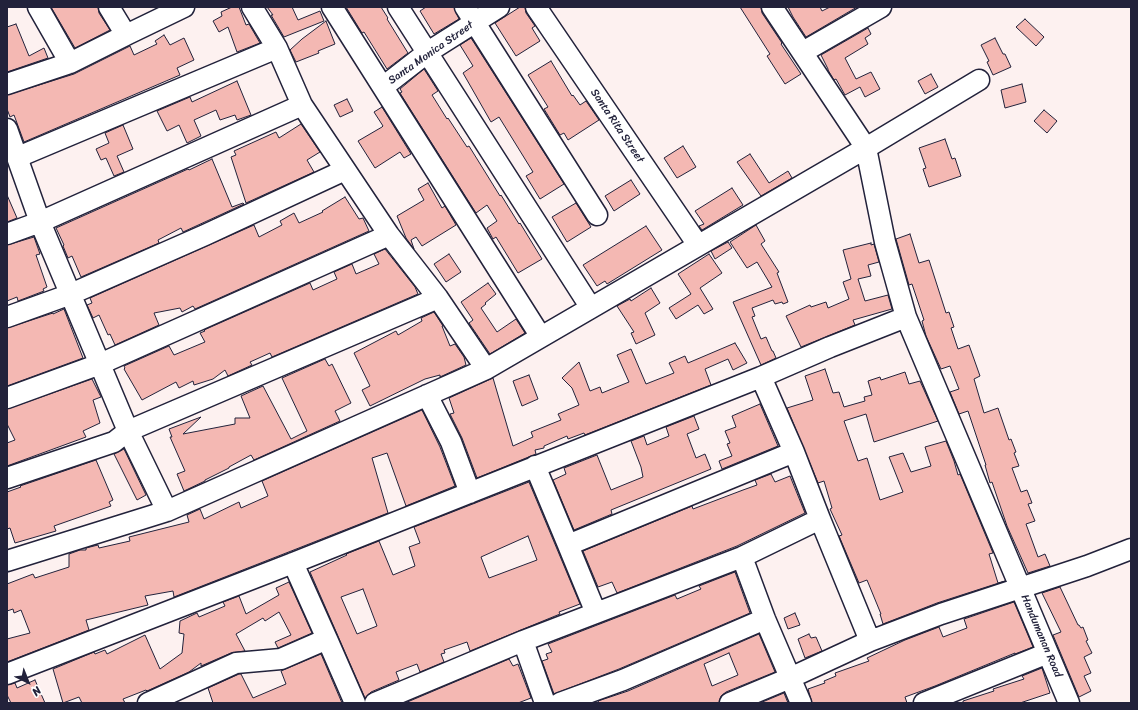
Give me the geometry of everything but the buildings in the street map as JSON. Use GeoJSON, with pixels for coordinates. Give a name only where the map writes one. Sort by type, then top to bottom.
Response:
{"type":"FeatureCollection","features":[{"type":"Feature","properties":{"kind":"street"},"geometry":{"type":"LineString","coordinates":[[38,7],[70,63]]}},
{"type":"Feature","properties":{"kind":"street"},"geometry":{"type":"LineString","coordinates":[[109,7],[126,36]]}},
{"type":"Feature","properties":{"kind":"street"},"geometry":{"type":"LineString","coordinates":[[7,84],[70,63],[184,7]]}},
{"type":"Feature","properties":{"kind":"street"},"geometry":{"type":"LineString","coordinates":[[252,7],[277,48],[302,105],[389,235],[438,298],[486,369]]}},
{"type":"Feature","properties":{"kind":"street"},"geometry":{"type":"LineString","coordinates":[[332,7],[541,337]]}},
{"type":"Feature","properties":{"kind":"street"},"geometry":{"type":"LineString","coordinates":[[398,7],[591,308]]}},
{"type":"Feature","properties":{"kind":"street","name":"Santa Monica Street"},"geometry":{"type":"LineString","coordinates":[[382,87],[428,52],[470,15],[499,7]]}},
{"type":"Feature","properties":{"kind":"street","name":"Santa Rita Street"},"geometry":{"type":"LineString","coordinates":[[536,7],[698,245]]}},
{"type":"Feature","properties":{"kind":"street"},"geometry":{"type":"LineString","coordinates":[[730,703],[790,678],[870,641],[941,614],[1021,588],[906,317],[885,242],[866,148],[772,7]]}},
{"type":"Feature","properties":{"kind":"street"},"geometry":{"type":"LineString","coordinates":[[803,52],[881,7]]}},
{"type":"Feature","properties":{"kind":"street"},"geometry":{"type":"LineString","coordinates":[[470,15],[597,215]]}},
{"type":"Feature","properties":{"kind":"street"},"geometry":{"type":"LineString","coordinates":[[14,153],[277,48]]}},
{"type":"Feature","properties":{"kind":"street"},"geometry":{"type":"LineString","coordinates":[[7,561],[167,511],[486,369],[866,148],[979,80]]}},
{"type":"Feature","properties":{"kind":"street"},"geometry":{"type":"LineString","coordinates":[[7,234],[40,222],[302,105]]}},
{"type":"Feature","properties":{"kind":"street"},"geometry":{"type":"LineString","coordinates":[[7,129],[14,153],[40,222],[128,431],[167,511]]}},
{"type":"Feature","properties":{"kind":"street"},"geometry":{"type":"LineString","coordinates":[[7,317],[71,294],[205,235],[345,170]]}},
{"type":"Feature","properties":{"kind":"street"},"geometry":{"type":"LineString","coordinates":[[7,398],[100,364],[389,235]]}},
{"type":"Feature","properties":{"kind":"street"},"geometry":{"type":"LineString","coordinates":[[7,478],[114,442],[128,431],[438,298]]}},
{"type":"Feature","properties":{"kind":"street"},"geometry":{"type":"LineString","coordinates":[[7,674],[470,493],[906,317]]}},
{"type":"Feature","properties":{"kind":"street"},"geometry":{"type":"LineString","coordinates":[[760,377],[794,452],[820,520],[870,641]]}},
{"type":"Feature","properties":{"kind":"street"},"geometry":{"type":"LineString","coordinates":[[427,395],[451,442],[470,493]]}},
{"type":"Feature","properties":{"kind":"street"},"geometry":{"type":"LineString","coordinates":[[568,545],[794,452]]}},
{"type":"Feature","properties":{"kind":"street"},"geometry":{"type":"LineString","coordinates":[[535,466],[596,613]]}},
{"type":"Feature","properties":{"kind":"street"},"geometry":{"type":"LineString","coordinates":[[374,703],[596,613],[742,557],[820,520]]}},
{"type":"Feature","properties":{"kind":"street","name":"Handumanan Road"},"geometry":{"type":"LineString","coordinates":[[1069,703],[1021,588],[1087,566],[1131,549]]}},
{"type":"Feature","properties":{"kind":"street"},"geometry":{"type":"LineString","coordinates":[[742,557],[765,619],[801,703]]}},
{"type":"Feature","properties":{"kind":"street"},"geometry":{"type":"LineString","coordinates":[[293,563],[355,703]]}},
{"type":"Feature","properties":{"kind":"street"},"geometry":{"type":"LineString","coordinates":[[560,703],[623,680],[765,619]]}},
{"type":"Feature","properties":{"kind":"street"},"geometry":{"type":"LineString","coordinates":[[148,703],[236,663],[281,659],[327,640]]}},
{"type":"Feature","properties":{"kind":"street"},"geometry":{"type":"LineString","coordinates":[[523,642],[545,703]]}},
{"type":"Feature","properties":{"kind":"street"},"geometry":{"type":"LineString","coordinates":[[924,703],[1048,653]]}}]}
